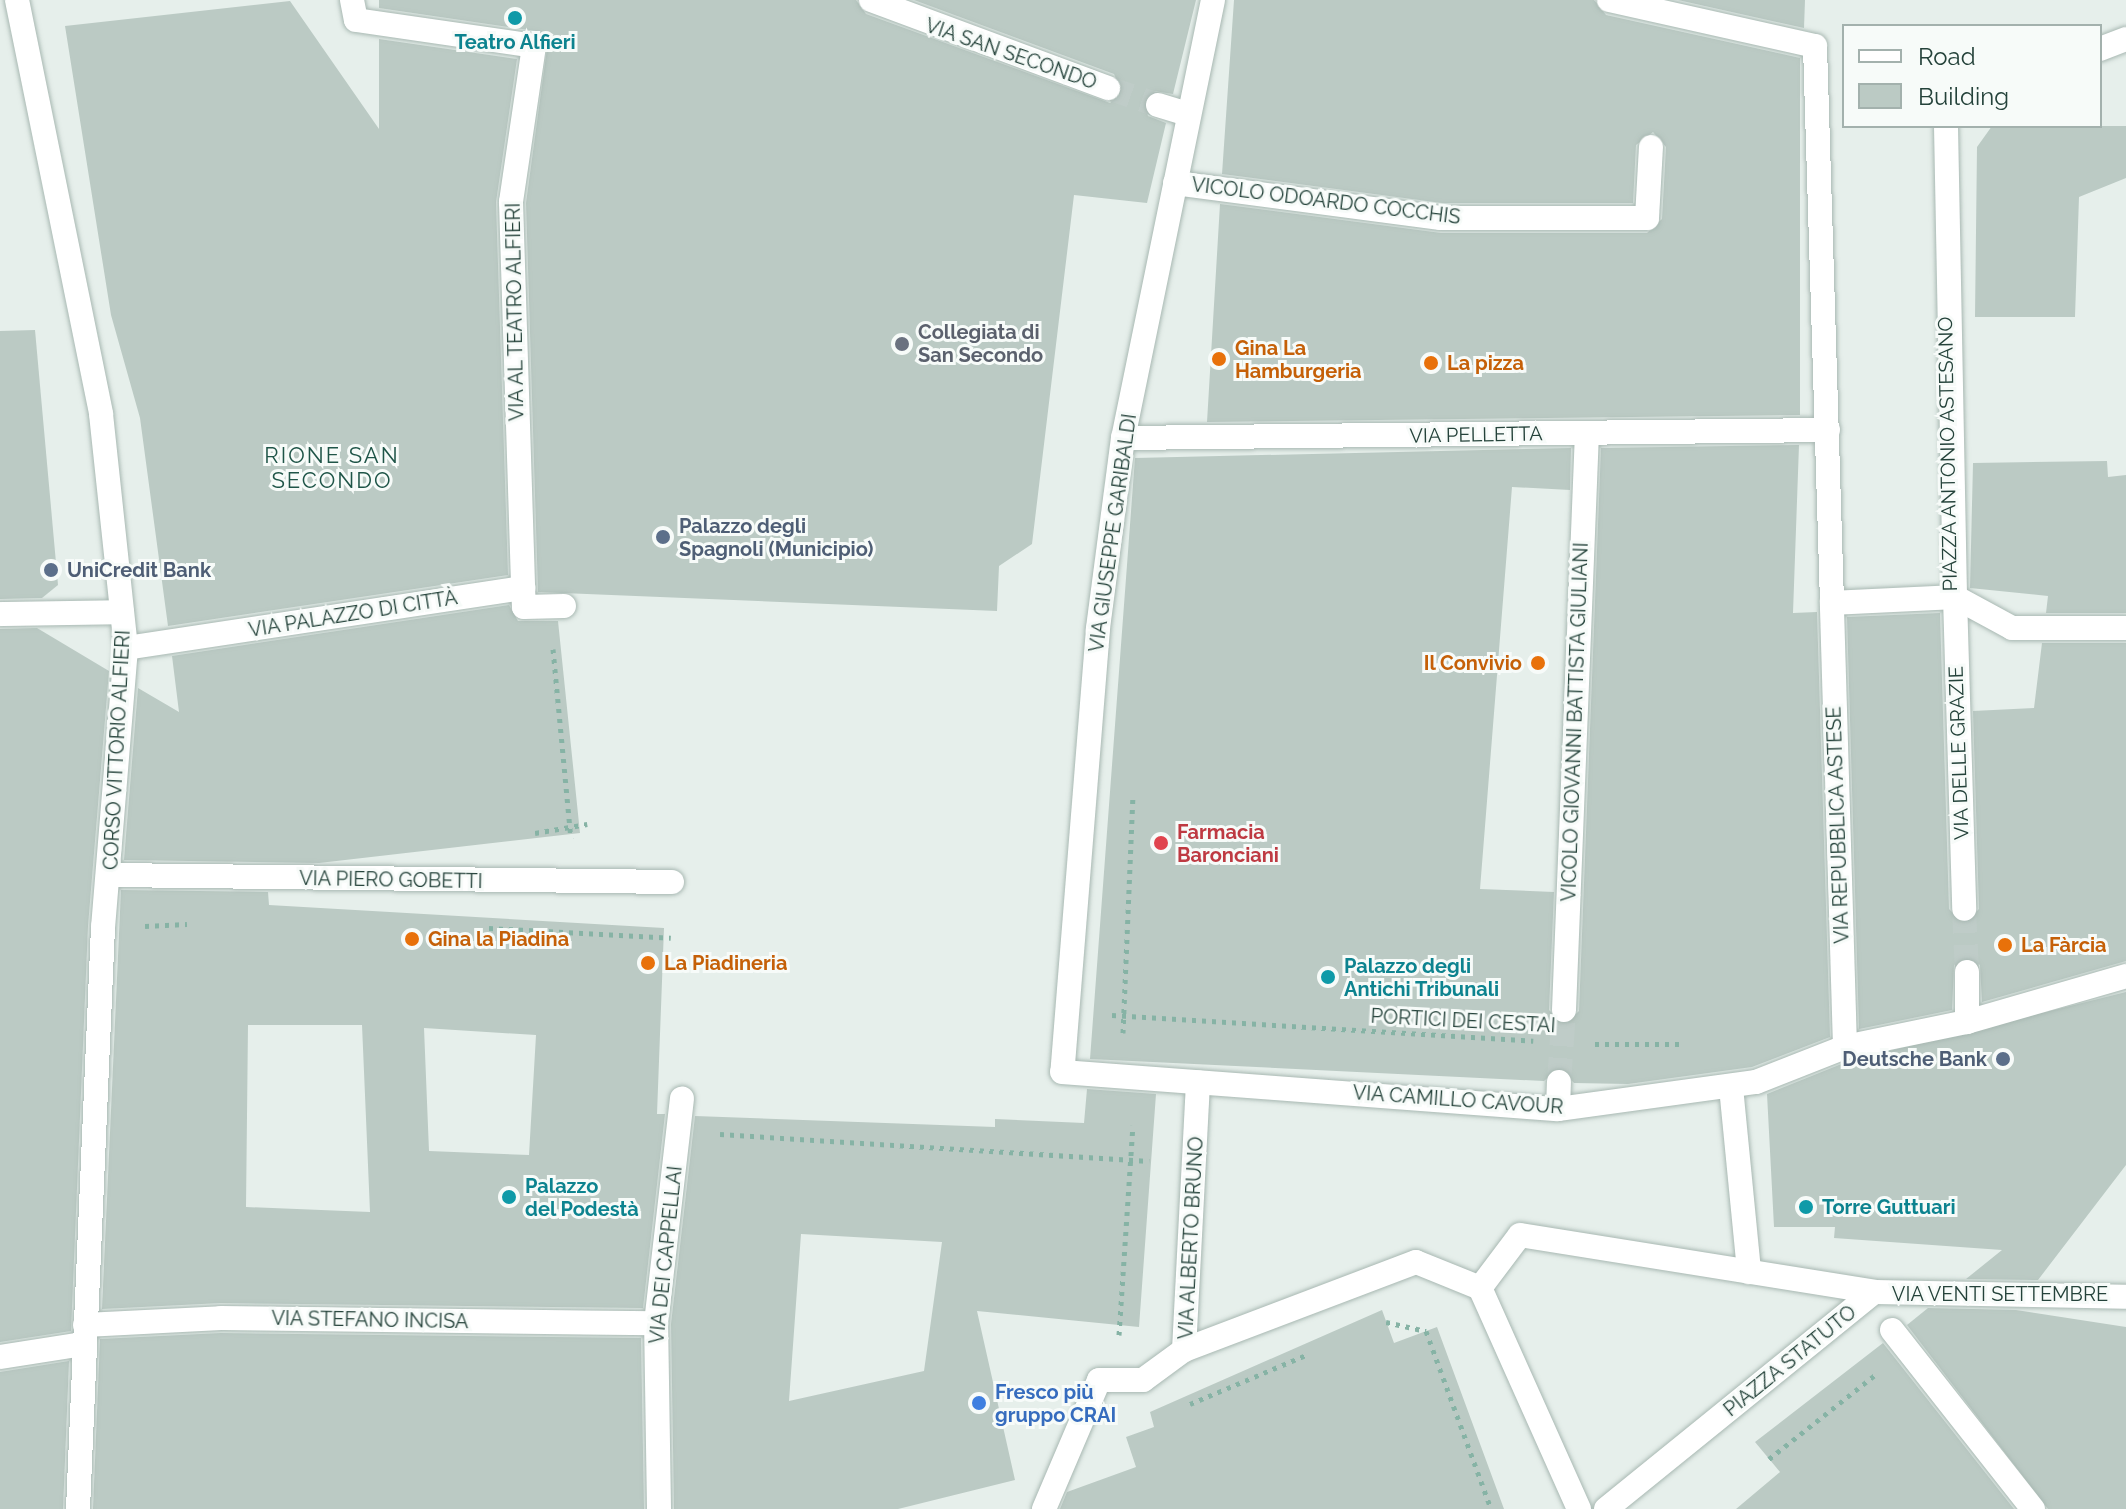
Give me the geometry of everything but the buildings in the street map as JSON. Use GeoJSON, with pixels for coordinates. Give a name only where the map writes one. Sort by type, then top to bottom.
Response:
{"type":"FeatureCollection","features":[{"type":"Feature","properties":{"kind":"street","name":"CORSO VITTORIO ALFIERI"},"geometry":{"type":"LineString","coordinates":[[17,0],[101,414],[126,648],[84,1334],[78,1509]]}},
{"type":"Feature","properties":{"kind":"street","name":"VIA AL TEATRO ALFIERI"},"geometry":{"type":"LineString","coordinates":[[352,0],[356,20],[534,46],[511,202],[523,588]]}},
{"type":"Feature","properties":{"kind":"street","name":"VIA SAN SECONDO"},"geometry":{"type":"LineString","coordinates":[[871,0],[1108,88]]}},
{"type":"Feature","properties":{"kind":"street"},"geometry":{"type":"LineString","coordinates":[[1609,0],[1815,46],[1832,110],[1828,430],[1832,603]]}},
{"type":"Feature","properties":{"kind":"street","name":"VIA GIUSEPPE GARIBALDI"},"geometry":{"type":"LineString","coordinates":[[1062,1072],[1098,629],[1123,438],[1211,1]]}},
{"type":"Feature","properties":{"kind":"street"},"geometry":{"type":"LineString","coordinates":[[2102,48],[2126,39]]}},
{"type":"Feature","properties":{"kind":"street"},"geometry":{"type":"LineString","coordinates":[[1158,105],[1187,114]]}},
{"type":"Feature","properties":{"kind":"street","name":"PIAZZA ANTONIO ASTESANO"},"geometry":{"type":"LineString","coordinates":[[1832,603],[1955,597],[1946,128]]}},
{"type":"Feature","properties":{"kind":"street","name":"VICOLO ODOARDO COCCHIS"},"geometry":{"type":"LineString","coordinates":[[1175,183],[1441,218],[1647,218],[1651,147]]}},
{"type":"Feature","properties":{"kind":"street","name":"VIA PELLETTA"},"geometry":{"type":"LineString","coordinates":[[1123,438],[1828,430]]}},
{"type":"Feature","properties":{"kind":"street","name":"VICOLO GIOVANNI BATTISTA GIULIANI"},"geometry":{"type":"LineString","coordinates":[[1564,1010],[1587,433]]}},
{"type":"Feature","properties":{"kind":"street"},"geometry":{"type":"LineString","coordinates":[[523,588],[524,607],[564,606]]}},
{"type":"Feature","properties":{"kind":"street","name":"VIA PALAZZO DI CITTÀ"},"geometry":{"type":"LineString","coordinates":[[126,648],[523,588]]}},
{"type":"Feature","properties":{"kind":"street"},"geometry":{"type":"LineString","coordinates":[[1955,597],[2012,628],[2126,628]]}},
{"type":"Feature","properties":{"kind":"street","name":"VIA DELLE GRAZIE"},"geometry":{"type":"LineString","coordinates":[[1955,597],[1964,909]]}},
{"type":"Feature","properties":{"kind":"street","name":"VIA REPUBBLICA ASTESE"},"geometry":{"type":"LineString","coordinates":[[1832,603],[1845,1047]]}},
{"type":"Feature","properties":{"kind":"street"},"geometry":{"type":"LineString","coordinates":[[0,614],[122,612]]}},
{"type":"Feature","properties":{"kind":"street","name":"VIA PIERO GOBETTI"},"geometry":{"type":"LineString","coordinates":[[111,875],[672,882]]}},
{"type":"Feature","properties":{"kind":"street"},"geometry":{"type":"LineString","coordinates":[[1967,972],[1967,1022]]}},
{"type":"Feature","properties":{"kind":"street","name":"VIA CAMILLO CAVOUR"},"geometry":{"type":"LineString","coordinates":[[1062,1072],[1558,1109],[1731,1087],[1845,1047],[1967,1022],[2126,976]]}},
{"type":"Feature","properties":{"kind":"street","name":"VIA ALBERTO BRUNO"},"geometry":{"type":"LineString","coordinates":[[1044,1509],[1099,1380],[1143,1380],[1184,1350],[1198,1082]]}},
{"type":"Feature","properties":{"kind":"street"},"geometry":{"type":"LineString","coordinates":[[1558,1109],[1559,1082]]}},
{"type":"Feature","properties":{"kind":"street"},"geometry":{"type":"LineString","coordinates":[[1731,1087],[1749,1272]]}},
{"type":"Feature","properties":{"kind":"street","name":"VIA DEI CAPPELLAI"},"geometry":{"type":"LineString","coordinates":[[659,1509],[656,1323],[682,1098]]}},
{"type":"Feature","properties":{"kind":"street","name":"PIAZZA STATUTO"},"geometry":{"type":"LineString","coordinates":[[1480,1288],[1520,1235],[1874,1292]]}},
{"type":"Feature","properties":{"kind":"street"},"geometry":{"type":"LineString","coordinates":[[1184,1350],[1416,1262],[1480,1288],[1579,1509]]}},
{"type":"Feature","properties":{"kind":"street","name":"VIA VENTI SETTEMBRE"},"geometry":{"type":"LineString","coordinates":[[1874,1292],[2123,1290]]}},
{"type":"Feature","properties":{"kind":"street","name":"PIAZZA STATUTO"},"geometry":{"type":"LineString","coordinates":[[1606,1509],[1874,1292]]}},
{"type":"Feature","properties":{"kind":"street","name":"VIA STEFANO INCISA"},"geometry":{"type":"LineString","coordinates":[[0,1357],[84,1334],[221,1318],[656,1323]]}},
{"type":"Feature","properties":{"kind":"street"},"geometry":{"type":"LineString","coordinates":[[1892,1330],[2033,1509]]}},
{"type":"Feature","properties":{"kind":"path"},"geometry":{"type":"LineString","coordinates":[[552,644],[571,834]]}},
{"type":"Feature","properties":{"kind":"path"},"geometry":{"type":"LineString","coordinates":[[579,825],[587,824]]}},
{"type":"Feature","properties":{"kind":"path","name":"PORTICI DEI CESTAI"},"geometry":{"type":"LineString","coordinates":[[1094,1014],[1547,1041]]}},
{"type":"Feature","properties":{"kind":"path","name":"PORTICI DEI CESTAI"},"geometry":{"type":"LineString","coordinates":[[1582,1043],[1692,1043]]}},
{"type":"Feature","properties":{"kind":"path"},"geometry":{"type":"LineString","coordinates":[[1123,1325],[1134,1160],[1133,1125]]}},
{"type":"Feature","properties":{"kind":"path"},"geometry":{"type":"LineString","coordinates":[[704,1133],[1152,1161]]}},
{"type":"Feature","properties":{"kind":"path"},"geometry":{"type":"LineString","coordinates":[[1373,1327],[1386,1321],[1426,1331],[1491,1509]]}},
{"type":"Feature","properties":{"kind":"path"},"geometry":{"type":"LineString","coordinates":[[1180,1408],[1319,1350]]}},
{"type":"Feature","properties":{"kind":"path"},"geometry":{"type":"LineString","coordinates":[[1769,1459],[1886,1366]]}},
{"type":"Feature","properties":{"kind":"tunnel"},"geometry":{"type":"LineString","coordinates":[[1108,88],[1158,105]]}},
{"type":"Feature","properties":{"kind":"tunnel"},"geometry":{"type":"LineString","coordinates":[[1964,909],[1967,972]]}},
{"type":"Feature","properties":{"kind":"tunnel"},"geometry":{"type":"LineString","coordinates":[[1559,1082],[1564,1010]]}},
{"type":"Feature","properties":{"kind":"place","name":"Teatro Alfieri"},"geometry":{"type":"Point","coordinates":[515,18]}},
{"type":"Feature","properties":{"kind":"place","name":"Collegiata di San Secondo"},"geometry":{"type":"Point","coordinates":[902,344]}},
{"type":"Feature","properties":{"kind":"place","name":"Gina La Hamburgeria"},"geometry":{"type":"Point","coordinates":[1219,359]}},
{"type":"Feature","properties":{"kind":"place","name":"La pizza"},"geometry":{"type":"Point","coordinates":[1431,363]}},
{"type":"Feature","properties":{"kind":"place","name":"Palazzo degli Spagnoli (Municipio)"},"geometry":{"type":"Point","coordinates":[663,537]}},
{"type":"Feature","properties":{"kind":"place","name":"UniCredit Bank"},"geometry":{"type":"Point","coordinates":[51,570]}},
{"type":"Feature","properties":{"kind":"place","name":"Il Convivio"},"geometry":{"type":"Point","coordinates":[1538,663]}},
{"type":"Feature","properties":{"kind":"place","name":"Farmacia Baronciani"},"geometry":{"type":"Point","coordinates":[1161,843]}},
{"type":"Feature","properties":{"kind":"place","name":"Gina la Piadina"},"geometry":{"type":"Point","coordinates":[412,939]}},
{"type":"Feature","properties":{"kind":"place","name":"La Fàrcia"},"geometry":{"type":"Point","coordinates":[2005,945]}},
{"type":"Feature","properties":{"kind":"place","name":"La Piadineria"},"geometry":{"type":"Point","coordinates":[648,963]}},
{"type":"Feature","properties":{"kind":"place","name":"Palazzo degli Antichi Tribunali"},"geometry":{"type":"Point","coordinates":[1328,977]}},
{"type":"Feature","properties":{"kind":"place","name":"Deutsche Bank"},"geometry":{"type":"Point","coordinates":[2003,1059]}},
{"type":"Feature","properties":{"kind":"place","name":"Palazzo del Podestà"},"geometry":{"type":"Point","coordinates":[509,1197]}},
{"type":"Feature","properties":{"kind":"place","name":"Torre Guttuari"},"geometry":{"type":"Point","coordinates":[1806,1207]}},
{"type":"Feature","properties":{"kind":"place","name":"Fresco più gruppo CRAI"},"geometry":{"type":"Point","coordinates":[979,1403]}},
{"type":"Feature","properties":{"kind":"district","name":"RIONE SAN SECONDO"},"geometry":{"type":"Point","coordinates":[332,468]}}]}
